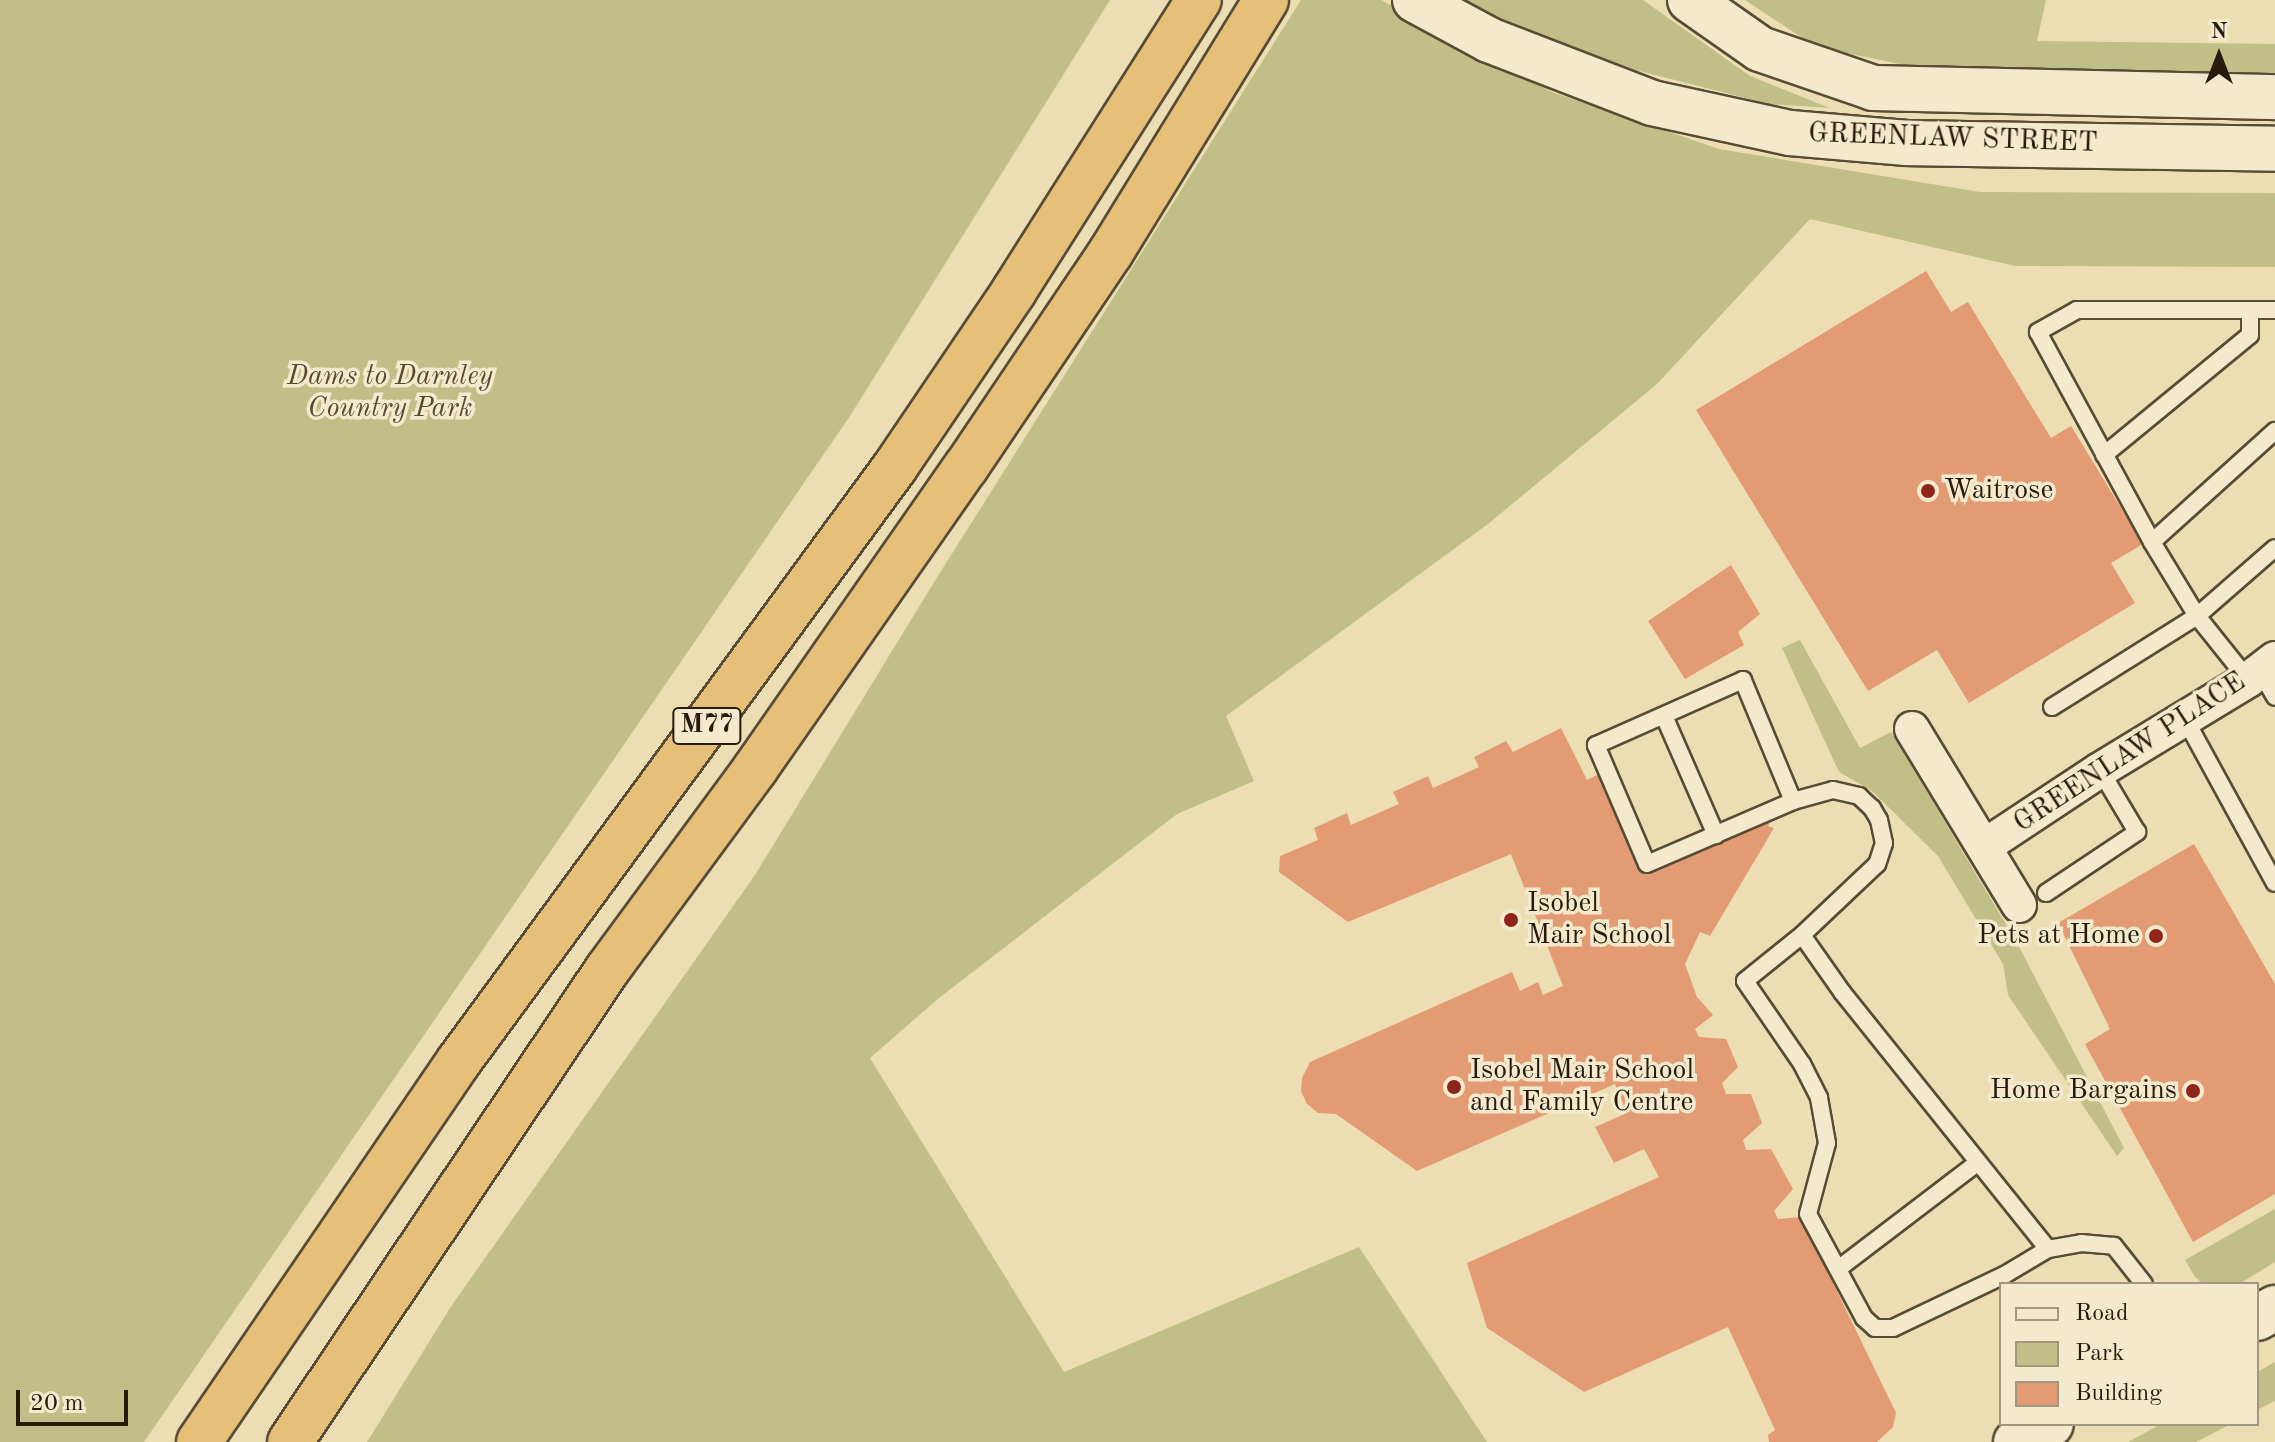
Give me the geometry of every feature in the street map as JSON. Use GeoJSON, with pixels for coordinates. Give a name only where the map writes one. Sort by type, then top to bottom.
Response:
{"type":"FeatureCollection","features":[{"type":"Feature","properties":{"kind":"highway","name":"M77"},"geometry":{"type":"LineString","coordinates":[[199,1442],[459,1061],[895,467],[1039,253],[1199,0]]}},
{"type":"Feature","properties":{"kind":"highway","name":"M77"},"geometry":{"type":"LineString","coordinates":[[290,1442],[607,970],[764,757],[1025,380],[1111,252],[1266,0]]}},
{"type":"Feature","properties":{"kind":"main road","name":"GREENLAW STREET"},"geometry":{"type":"LineString","coordinates":[[1415,0],[1489,40],[1652,103],[1790,133],[1907,143],[2275,149]]}},
{"type":"Feature","properties":{"kind":"main road","name":"GREENLAW STREET"},"geometry":{"type":"LineString","coordinates":[[1690,0],[1760,49],[1873,88],[2275,97]]}},
{"type":"Feature","properties":{"kind":"main road"},"geometry":{"type":"LineString","coordinates":[[2016,1442],[2047,1426]]}},
{"type":"Feature","properties":{"kind":"street","name":"GREENLAW PLACE"},"geometry":{"type":"LineString","coordinates":[[1985,846],[2184,717],[2264,676]]}},
{"type":"Feature","properties":{"kind":"street","name":"GREENLAW PLACE"},"geometry":{"type":"LineString","coordinates":[[1912,729],[1985,846],[2032,899]]}},
{"type":"Feature","properties":{"kind":"lane"},"geometry":{"type":"LineString","coordinates":[[2264,676],[2197,616],[2152,542],[2038,332],[2077,310],[2275,310]]}},
{"type":"Feature","properties":{"kind":"lane"},"geometry":{"type":"LineString","coordinates":[[2104,455],[2250,335],[2250,310]]}},
{"type":"Feature","properties":{"kind":"lane"},"geometry":{"type":"LineString","coordinates":[[2152,542],[2275,431]]}},
{"type":"Feature","properties":{"kind":"lane"},"geometry":{"type":"LineString","coordinates":[[2052,707],[2197,616],[2275,548]]}},
{"type":"Feature","properties":{"kind":"lane"},"geometry":{"type":"LineString","coordinates":[[1793,801],[1743,680],[1596,745],[1647,864],[1793,801],[1833,790],[1859,796],[1879,820],[1884,843],[1877,864],[1802,935],[1745,981],[1802,1064],[1819,1098],[1827,1143],[1808,1214],[1864,1318],[1875,1328],[1893,1328],[2006,1274],[2048,1249],[2081,1243],[2114,1246],[2142,1282]]}},
{"type":"Feature","properties":{"kind":"lane"},"geometry":{"type":"LineString","coordinates":[[1664,716],[1716,835]]}},
{"type":"Feature","properties":{"kind":"lane"},"geometry":{"type":"LineString","coordinates":[[2184,717],[2275,883]]}},
{"type":"Feature","properties":{"kind":"lane"},"geometry":{"type":"LineString","coordinates":[[2032,899],[2137,832],[2100,770]]}},
{"type":"Feature","properties":{"kind":"lane"},"geometry":{"type":"LineString","coordinates":[[1802,935],[1836,984],[2048,1249]]}},
{"type":"Feature","properties":{"kind":"lane"},"geometry":{"type":"LineString","coordinates":[[1838,1269],[1977,1163]]}},
{"type":"Feature","properties":{"kind":"green space","name":"Dams to Darnley Country Park"},"geometry":{"type":"Polygon","coordinates":[[[0,0],[1110,0],[850,416],[144,1442],[0,1442],[0,0]]]}},
{"type":"Feature","properties":{"kind":"green space"},"geometry":{"type":"Polygon","coordinates":[[[1301,0],[1381,0],[1552,92],[1719,149],[1980,192],[2275,193],[2275,267],[2015,266],[1810,219],[1657,384],[1488,524],[1226,716],[1254,781],[1177,814],[939,998],[870,1058],[1064,1372],[1359,1247],[1487,1442],[367,1442],[452,1305],[755,875],[936,579],[1301,0]]]}},
{"type":"Feature","properties":{"kind":"green space"},"geometry":{"type":"Polygon","coordinates":[[[1452,0],[1643,0],[1750,76],[1830,108],[1769,104],[1612,64],[1452,0]]]}},
{"type":"Feature","properties":{"kind":"green space"},"geometry":{"type":"Polygon","coordinates":[[[1745,0],[2046,0],[2037,41],[2275,44],[2275,78],[1984,72],[1927,65],[1915,67],[1816,47],[1745,0]]]}},
{"type":"Feature","properties":{"kind":"green space"},"geometry":{"type":"Polygon","coordinates":[[[1800,640],[1860,748],[1891,732],[2016,941],[2124,1148],[2117,1156],[2008,995],[2003,964],[1938,856],[1872,791],[1839,772],[1782,648],[1800,640]]]}},
{"type":"Feature","properties":{"kind":"green space"},"geometry":{"type":"Polygon","coordinates":[[[2275,1209],[2275,1262],[2242,1282],[2201,1282],[2185,1260],[2275,1209]]]}},
{"type":"Feature","properties":{"kind":"green space"},"geometry":{"type":"Polygon","coordinates":[[[2275,1362],[2275,1401],[2259,1409],[2259,1371],[2275,1362]]]}},
{"type":"Feature","properties":{"kind":"green space"},"geometry":{"type":"Polygon","coordinates":[[[2157,1426],[2227,1426],[2196,1442],[2128,1442],[2157,1426]]]}},
{"type":"Feature","properties":{"kind":"building","name":"Waitrose"},"geometry":{"type":"Polygon","coordinates":[[[1926,271],[1951,312],[1968,302],[2051,438],[2071,426],[2143,544],[2111,563],[2135,603],[1969,703],[1937,650],[1868,691],[1696,410],[1926,271]]]}},
{"type":"Feature","properties":{"kind":"building"},"geometry":{"type":"Polygon","coordinates":[[[1731,565],[1760,614],[1738,632],[1744,645],[1685,679],[1648,621],[1731,565]]]}},
{"type":"Feature","properties":{"kind":"building","name":"Isobel Mair School and Family Centre"},"geometry":{"type":"Polygon","coordinates":[[[1561,728],[1587,780],[1601,773],[1646,871],[1774,812],[1768,826],[1774,828],[1710,936],[1700,932],[1685,964],[1697,997],[1713,1015],[1695,1029],[1699,1037],[1726,1039],[1738,1067],[1722,1083],[1726,1094],[1751,1094],[1762,1123],[1743,1140],[1746,1150],[1771,1149],[1793,1189],[1774,1211],[1778,1219],[1801,1217],[1896,1413],[1893,1427],[1877,1442],[1769,1442],[1768,1435],[1775,1430],[1728,1327],[1584,1392],[1487,1328],[1467,1263],[1659,1177],[1644,1149],[1614,1163],[1595,1127],[1627,1113],[1615,1084],[1417,1171],[1336,1114],[1318,1113],[1307,1104],[1301,1091],[1302,1078],[1310,1062],[1512,972],[1520,991],[1538,982],[1543,995],[1563,986],[1511,854],[1348,922],[1279,872],[1280,856],[1318,840],[1314,828],[1347,813],[1351,825],[1399,804],[1393,792],[1428,776],[1433,788],[1479,767],[1474,757],[1506,741],[1513,752],[1561,728]]]}},
{"type":"Feature","properties":{"kind":"building","name":"Home Bargains"},"geometry":{"type":"Polygon","coordinates":[[[2194,844],[2275,984],[2275,1194],[2193,1242],[2085,1044],[2110,1029],[2058,923],[2194,844]]]}},
{"type":"Feature","properties":{"kind":"place","name":"Waitrose"},"geometry":{"type":"Point","coordinates":[1928,491]}},
{"type":"Feature","properties":{"kind":"place","name":"Isobel Mair School"},"geometry":{"type":"Point","coordinates":[1511,920]}},
{"type":"Feature","properties":{"kind":"place","name":"Pets at Home"},"geometry":{"type":"Point","coordinates":[2156,936]}},
{"type":"Feature","properties":{"kind":"place","name":"Isobel Mair School and Family Centre"},"geometry":{"type":"Point","coordinates":[1454,1087]}},
{"type":"Feature","properties":{"kind":"place","name":"Home Bargains"},"geometry":{"type":"Point","coordinates":[2193,1091]}}]}
